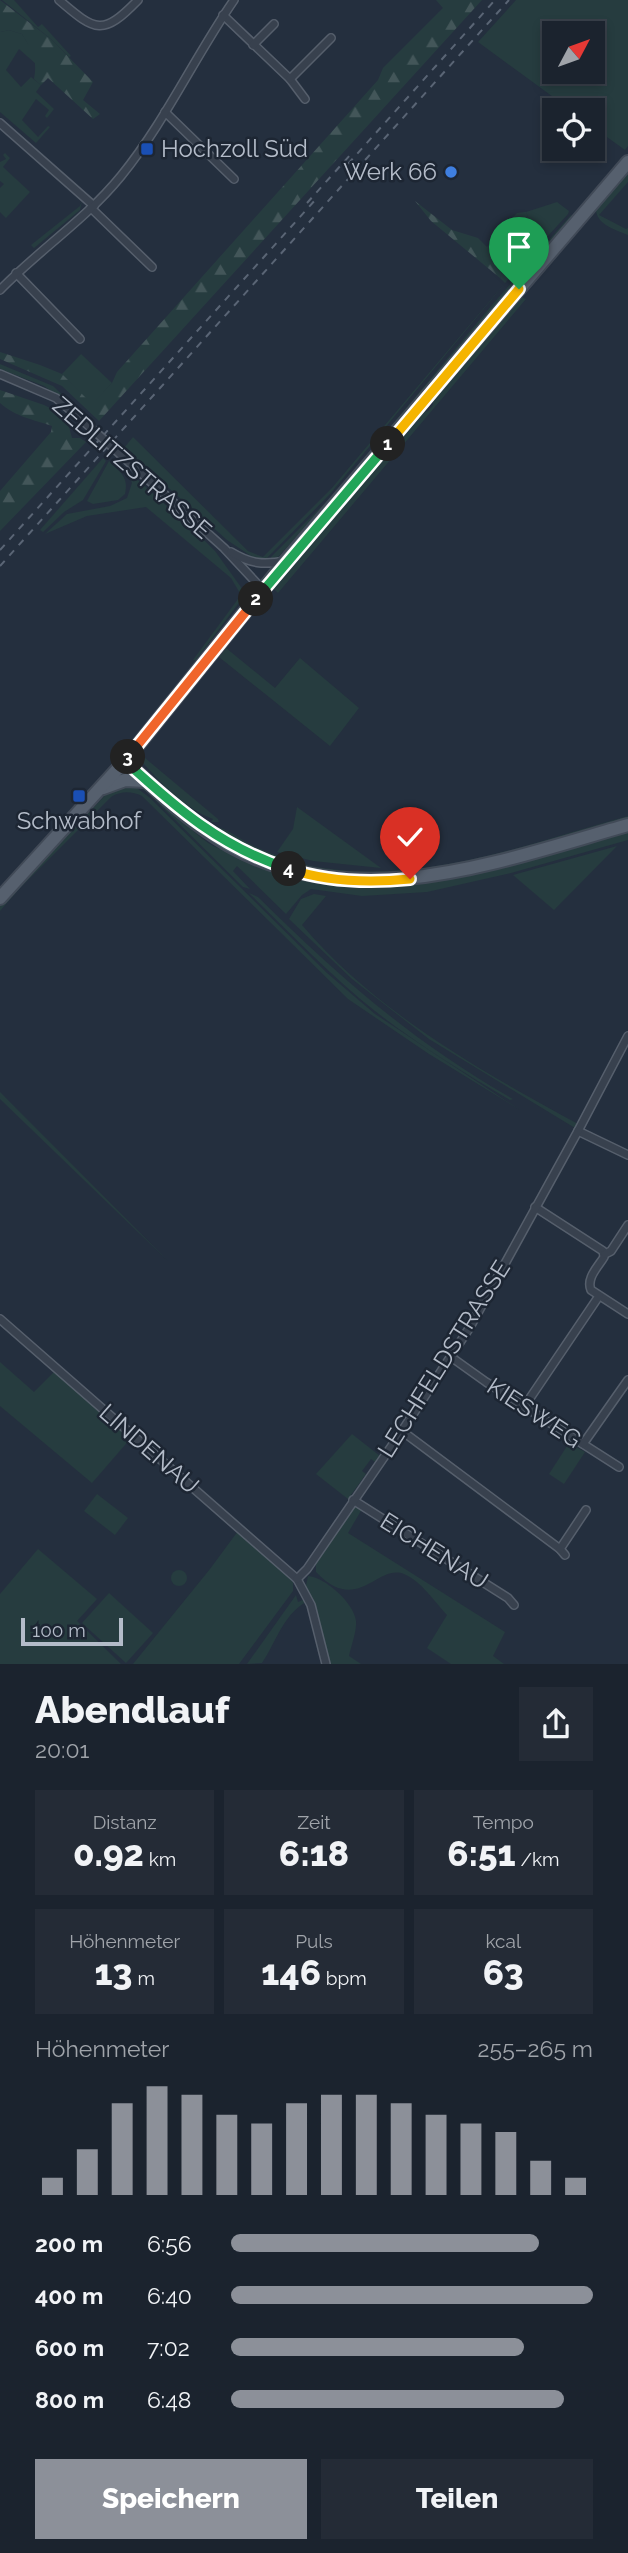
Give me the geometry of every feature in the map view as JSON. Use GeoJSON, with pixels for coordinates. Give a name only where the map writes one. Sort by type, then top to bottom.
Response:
{"type":"FeatureCollection","features":[{"type":"Feature","properties":{"kind":"main road"},"geometry":{"type":"LineString","coordinates":[[0,898],[125,761],[286,561],[628,162]]}},
{"type":"Feature","properties":{"kind":"main road"},"geometry":{"type":"LineString","coordinates":[[125,761],[183,814],[231,846],[262,861],[296,872],[336,879],[386,881],[462,871],[628,825]]}},
{"type":"Feature","properties":{"kind":"main road"},"geometry":{"type":"LineString","coordinates":[[100,789],[125,780],[146,781]]}},
{"type":"Feature","properties":{"kind":"street"},"geometry":{"type":"LineString","coordinates":[[60,0],[86,22],[105,26],[119,20],[138,0]]}},
{"type":"Feature","properties":{"kind":"street"},"geometry":{"type":"LineString","coordinates":[[0,290],[92,207],[134,160],[233,0]]}},
{"type":"Feature","properties":{"kind":"street"},"geometry":{"type":"LineString","coordinates":[[223,15],[290,79],[305,99]]}},
{"type":"Feature","properties":{"kind":"street"},"geometry":{"type":"LineString","coordinates":[[253,45],[274,24]]}},
{"type":"Feature","properties":{"kind":"street"},"geometry":{"type":"LineString","coordinates":[[290,79],[331,38]]}},
{"type":"Feature","properties":{"kind":"street"},"geometry":{"type":"LineString","coordinates":[[165,112],[234,179]]}},
{"type":"Feature","properties":{"kind":"street"},"geometry":{"type":"LineString","coordinates":[[0,123],[92,207],[152,267]]}},
{"type":"Feature","properties":{"kind":"street"},"geometry":{"type":"LineString","coordinates":[[16,273],[80,339]]}},
{"type":"Feature","properties":{"kind":"street","name":"ZEDLITZSTRASSE"},"geometry":{"type":"LineString","coordinates":[[0,374],[56,398],[224,548],[263,590]]}},
{"type":"Feature","properties":{"kind":"street","name":"ZEDLITZSTRASSE"},"geometry":{"type":"LineString","coordinates":[[224,548],[259,565],[286,561]]}},
{"type":"Feature","properties":{"kind":"street","name":"LECHFELDSTRASSE"},"geometry":{"type":"LineString","coordinates":[[297,1579],[307,1569],[451,1357],[628,1036]]}},
{"type":"Feature","properties":{"kind":"street"},"geometry":{"type":"LineString","coordinates":[[578,1131],[628,1155]]}},
{"type":"Feature","properties":{"kind":"street"},"geometry":{"type":"LineString","coordinates":[[535,1207],[605,1254]]}},
{"type":"Feature","properties":{"kind":"street"},"geometry":{"type":"LineString","coordinates":[[628,1225],[611,1251],[605,1254],[589,1282],[591,1290],[628,1314]]}},
{"type":"Feature","properties":{"kind":"street"},"geometry":{"type":"LineString","coordinates":[[524,1407],[599,1296]]}},
{"type":"Feature","properties":{"kind":"street","name":"LINDENAU"},"geometry":{"type":"LineString","coordinates":[[0,1319],[297,1579]]}},
{"type":"Feature","properties":{"kind":"street","name":"KIESWEG"},"geometry":{"type":"LineString","coordinates":[[451,1357],[619,1467]]}},
{"type":"Feature","properties":{"kind":"street"},"geometry":{"type":"LineString","coordinates":[[583,1444],[628,1380]]}},
{"type":"Feature","properties":{"kind":"street"},"geometry":{"type":"LineString","coordinates":[[402,1431],[563,1552],[586,1510]]}},
{"type":"Feature","properties":{"kind":"street","name":"EICHENAU"},"geometry":{"type":"LineString","coordinates":[[353,1500],[508,1598],[514,1605]]}},
{"type":"Feature","properties":{"kind":"street"},"geometry":{"type":"LineString","coordinates":[[297,1579],[311,1605],[327,1664]]}},
{"type":"Feature","properties":{"kind":"green space"},"geometry":{"type":"Polygon","coordinates":[[[0,0],[52,40],[93,82],[83,100],[100,114],[93,119],[48,78],[41,85],[34,79],[33,56],[22,34],[9,30],[0,32],[0,0]]]}},
{"type":"Feature","properties":{"kind":"green space"},"geometry":{"type":"Polygon","coordinates":[[[2,0],[14,0],[38,27],[42,24],[71,56],[69,57],[2,0]]]}},
{"type":"Feature","properties":{"kind":"green space"},"geometry":{"type":"Polygon","coordinates":[[[436,0],[482,0],[99,421],[62,386],[0,359],[0,352],[62,374],[92,404],[112,383],[117,372],[378,80],[383,68],[443,8],[436,0]]]}},
{"type":"Feature","properties":{"kind":"green space"},"geometry":{"type":"Polygon","coordinates":[[[516,0],[628,0],[628,146],[625,150],[605,136],[605,98],[555,98],[478,42],[516,0]]]}},
{"type":"Feature","properties":{"kind":"green space"},"geometry":{"type":"Polygon","coordinates":[[[9,30],[22,34],[33,51],[36,64],[19,49],[6,70],[21,87],[31,77],[41,85],[36,92],[54,109],[47,118],[45,116],[49,110],[36,99],[22,120],[38,137],[50,127],[36,143],[0,112],[0,32],[9,30]]]}},
{"type":"Feature","properties":{"kind":"green space"},"geometry":{"type":"Polygon","coordinates":[[[5,153],[10,158],[3,167],[30,192],[6,218],[0,212],[0,188],[4,184],[0,181],[0,162],[6,159],[3,155],[5,153]]]}},
{"type":"Feature","properties":{"kind":"green space"},"geometry":{"type":"Polygon","coordinates":[[[628,169],[628,182],[599,215],[628,228],[628,235],[602,222],[596,212],[596,206],[628,169]]]}},
{"type":"Feature","properties":{"kind":"green space"},"geometry":{"type":"Polygon","coordinates":[[[82,201],[80,210],[34,248],[31,245],[80,206],[82,201]]]}},
{"type":"Feature","properties":{"kind":"green space"},"geometry":{"type":"Polygon","coordinates":[[[415,201],[452,230],[478,238],[487,247],[517,213],[526,212],[531,225],[517,227],[519,235],[502,253],[500,278],[431,221],[415,201]]]}},
{"type":"Feature","properties":{"kind":"green space"},"geometry":{"type":"Polygon","coordinates":[[[557,202],[569,211],[568,214],[506,282],[330,494],[266,559],[254,558],[227,540],[124,448],[133,437],[248,551],[263,557],[331,489],[505,283],[500,278],[502,253],[516,239],[517,227],[531,225],[526,212],[557,202]]]}},
{"type":"Feature","properties":{"kind":"green space"},"geometry":{"type":"Polygon","coordinates":[[[571,215],[573,217],[332,503],[311,521],[279,556],[270,561],[335,493],[571,215]]]}},
{"type":"Feature","properties":{"kind":"green space"},"geometry":{"type":"Polygon","coordinates":[[[519,296],[526,299],[278,593],[274,589],[317,534],[420,413],[428,411],[433,405],[433,399],[519,296]]]}},
{"type":"Feature","properties":{"kind":"green space"},"geometry":{"type":"Polygon","coordinates":[[[81,354],[112,383],[92,405],[62,374],[81,354]]]}},
{"type":"Feature","properties":{"kind":"green space"},"geometry":{"type":"Polygon","coordinates":[[[0,364],[53,386],[80,412],[44,386],[0,369],[0,364]]]}},
{"type":"Feature","properties":{"kind":"green space"},"geometry":{"type":"Polygon","coordinates":[[[0,390],[44,405],[66,416],[72,438],[80,438],[86,442],[0,531],[0,491],[51,432],[52,426],[6,408],[0,403],[0,390]]]}},
{"type":"Feature","properties":{"kind":"green space"},"geometry":{"type":"Polygon","coordinates":[[[103,458],[106,461],[83,500],[64,512],[43,532],[40,530],[103,458]]]}},
{"type":"Feature","properties":{"kind":"green space"},"geometry":{"type":"Polygon","coordinates":[[[109,461],[125,479],[125,494],[118,500],[93,504],[87,501],[109,461]]]}},
{"type":"Feature","properties":{"kind":"green space"},"geometry":{"type":"Polygon","coordinates":[[[128,471],[215,551],[243,590],[241,600],[196,660],[193,660],[241,595],[231,578],[146,507],[87,516],[45,534],[67,514],[110,506],[127,498],[132,483],[128,471]]]}},
{"type":"Feature","properties":{"kind":"green space"},"geometry":{"type":"Polygon","coordinates":[[[226,648],[275,688],[300,658],[359,708],[330,746],[219,657],[226,648]]]}},
{"type":"Feature","properties":{"kind":"green space"},"geometry":{"type":"Polygon","coordinates":[[[145,758],[219,822],[211,822],[213,819],[175,796],[143,763],[145,758]]]}},
{"type":"Feature","properties":{"kind":"green space"},"geometry":{"type":"Polygon","coordinates":[[[134,784],[158,796],[194,831],[218,848],[311,880],[363,886],[433,880],[628,830],[628,840],[511,873],[427,892],[362,896],[311,889],[302,895],[286,914],[237,866],[233,871],[250,889],[243,887],[147,792],[134,784]]]}},
{"type":"Feature","properties":{"kind":"green space"},"geometry":{"type":"Polygon","coordinates":[[[125,786],[137,788],[150,798],[327,973],[375,1014],[520,1110],[429,1054],[348,999],[138,794],[122,793],[111,797],[0,911],[0,906],[111,789],[125,786]]]}},
{"type":"Feature","properties":{"kind":"green space"},"geometry":{"type":"Polygon","coordinates":[[[297,807],[381,868],[313,861],[277,852],[293,829],[297,807]]]}},
{"type":"Feature","properties":{"kind":"green space"},"geometry":{"type":"Polygon","coordinates":[[[628,816],[628,820],[456,867],[367,875],[323,872],[280,861],[245,847],[214,826],[247,843],[296,862],[323,868],[362,871],[439,866],[478,858],[628,816]]]}},
{"type":"Feature","properties":{"kind":"green space"},"geometry":{"type":"Polygon","coordinates":[[[617,846],[554,910],[513,875],[617,846]]]}},
{"type":"Feature","properties":{"kind":"green space"},"geometry":{"type":"Polygon","coordinates":[[[249,893],[258,897],[378,1007],[442,1055],[513,1099],[510,1100],[441,1058],[375,1011],[326,968],[249,893]]]}},
{"type":"Feature","properties":{"kind":"green space"},"geometry":{"type":"Polygon","coordinates":[[[314,894],[326,896],[302,925],[362,985],[431,1037],[578,1124],[575,1128],[429,1039],[352,979],[289,919],[301,899],[314,894]]]}},
{"type":"Feature","properties":{"kind":"green space"},"geometry":{"type":"Polygon","coordinates":[[[0,1092],[168,1261],[0,1099],[0,1092]]]}},
{"type":"Feature","properties":{"kind":"green space"},"geometry":{"type":"Polygon","coordinates":[[[0,1362],[34,1392],[55,1371],[131,1438],[92,1483],[0,1406],[0,1362]]]}},
{"type":"Feature","properties":{"kind":"green space"},"geometry":{"type":"Polygon","coordinates":[[[352,1434],[380,1456],[375,1462],[371,1459],[362,1471],[366,1474],[348,1499],[316,1474],[352,1434]]]}},
{"type":"Feature","properties":{"kind":"green space"},"geometry":{"type":"Polygon","coordinates":[[[569,1443],[585,1452],[564,1484],[549,1474],[569,1443]]]}},
{"type":"Feature","properties":{"kind":"green space"},"geometry":{"type":"Polygon","coordinates":[[[97,1494],[128,1518],[115,1535],[84,1511],[97,1494]]]}},
{"type":"Feature","properties":{"kind":"green space"},"geometry":{"type":"Polygon","coordinates":[[[352,1507],[362,1509],[348,1533],[505,1632],[493,1656],[504,1664],[451,1664],[427,1648],[447,1615],[422,1587],[404,1574],[385,1575],[355,1589],[344,1589],[331,1584],[316,1572],[316,1561],[352,1507]]]}},
{"type":"Feature","properties":{"kind":"green space"},"geometry":{"type":"Polygon","coordinates":[[[238,1531],[293,1579],[293,1591],[239,1664],[133,1664],[210,1569],[238,1531]]]}},
{"type":"Feature","properties":{"kind":"green space"},"geometry":{"type":"Polygon","coordinates":[[[38,1549],[97,1599],[77,1621],[121,1664],[0,1664],[0,1594],[38,1549]]]}},
{"type":"Feature","properties":{"kind":"green space"},"geometry":{"type":"Polygon","coordinates":[[[176,1570],[182,1570],[187,1578],[185,1584],[176,1586],[171,1581],[171,1575],[176,1570]]]}},
{"type":"Feature","properties":{"kind":"green space"},"geometry":{"type":"Polygon","coordinates":[[[308,1576],[330,1586],[350,1607],[356,1625],[349,1656],[361,1664],[330,1664],[306,1586],[308,1576]]]}},
{"type":"Feature","properties":{"kind":"green space"},"geometry":{"type":"Polygon","coordinates":[[[109,1593],[153,1633],[126,1663],[82,1623],[109,1593]]]}},
{"type":"Feature","properties":{"kind":"green space"},"geometry":{"type":"Polygon","coordinates":[[[296,1595],[298,1602],[305,1599],[306,1602],[291,1614],[262,1663],[247,1664],[296,1595]]]}},
{"type":"Feature","properties":{"kind":"railway"},"geometry":{"type":"LineString","coordinates":[[348,164],[495,0]]}},
{"type":"Feature","properties":{"kind":"railway"},"geometry":{"type":"LineString","coordinates":[[0,566],[509,0]]}},
{"type":"Feature","properties":{"kind":"railway"},"geometry":{"type":"LineString","coordinates":[[307,203],[351,154]]}},
{"type":"Feature","properties":{"kind":"railway"},"geometry":{"type":"LineString","coordinates":[[0,550],[317,198]]}},
{"type":"Feature","properties":{"kind":"place","name":"Hochzoll Süd"},"geometry":{"type":"Point","coordinates":[147,149]}},
{"type":"Feature","properties":{"kind":"place","name":"Werk 66"},"geometry":{"type":"Point","coordinates":[451,172]}},
{"type":"Feature","properties":{"kind":"place","name":"Schwabhof"},"geometry":{"type":"Point","coordinates":[79,796]}},
{"type":"Feature","properties":{"kind":"route"},"geometry":{"type":"LineString","coordinates":[[410,879],[386,881],[325,878],[262,861],[231,846],[183,814],[125,761],[286,561],[519,289]]}}]}
